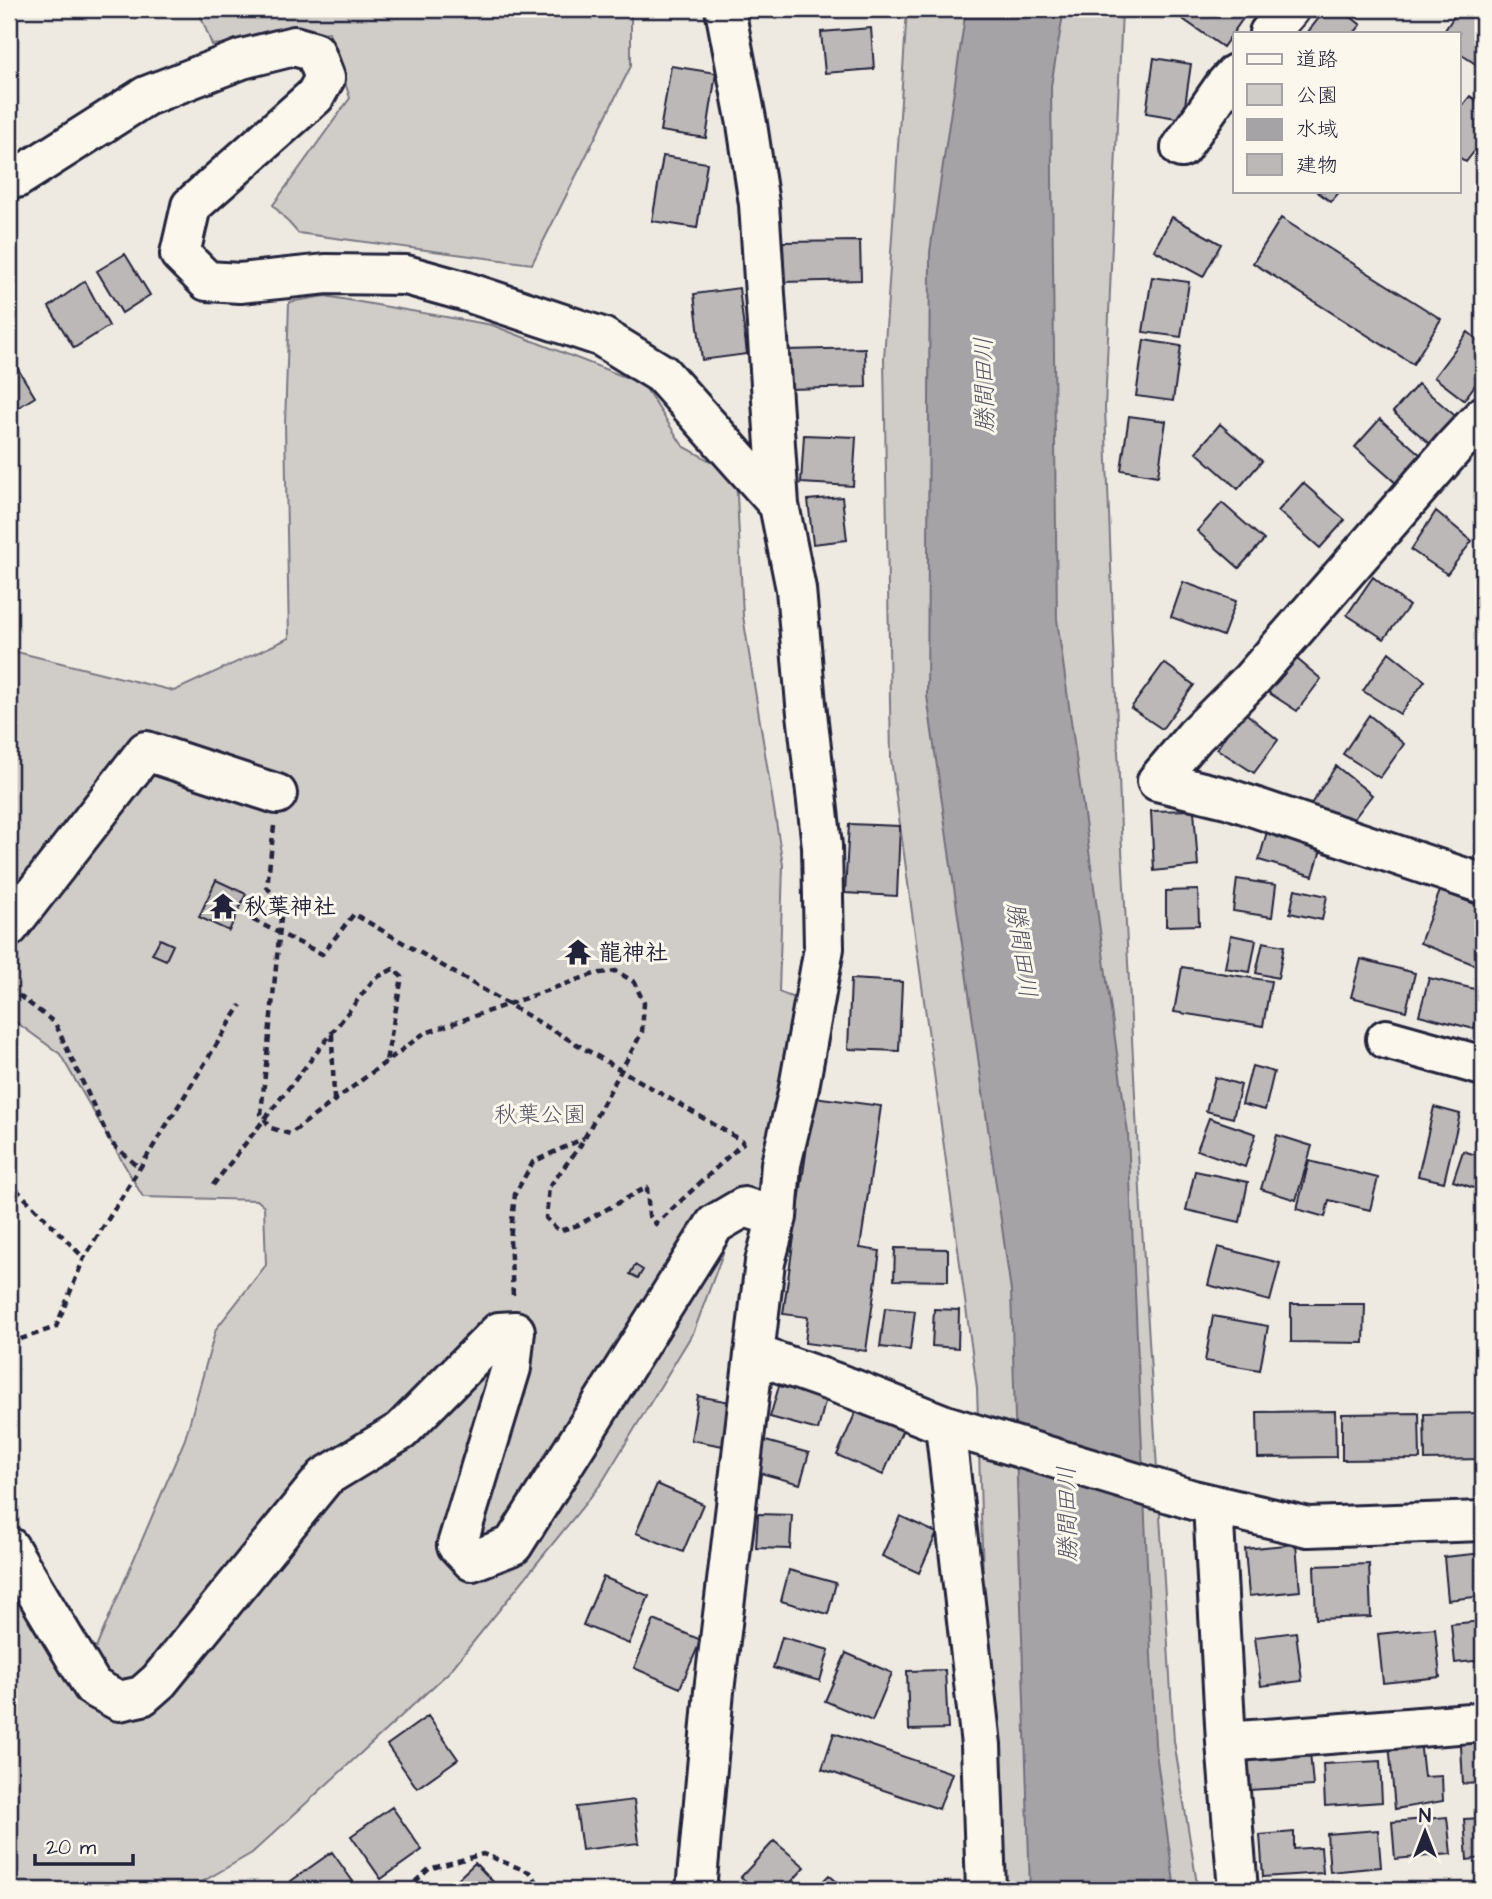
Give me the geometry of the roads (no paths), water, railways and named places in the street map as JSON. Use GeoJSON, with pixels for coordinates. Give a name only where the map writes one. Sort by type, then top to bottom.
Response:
{"type":"FeatureCollection","features":[{"type":"Feature","properties":{"kind":"street"},"geometry":{"type":"LineString","coordinates":[[696,1890],[714,1691],[765,1262],[777,1217],[781,1164],[798,1093],[824,948],[822,846],[796,589],[779,505],[759,204],[726,9]]}},
{"type":"Feature","properties":{"kind":"street"},"geometry":{"type":"LineString","coordinates":[[1270,32],[1290,9]]}},
{"type":"Feature","properties":{"kind":"street"},"geometry":{"type":"LineString","coordinates":[[9,177],[17,178],[146,96],[242,59],[294,46],[315,52],[325,78],[315,96],[191,206],[180,254],[207,281],[240,283],[327,274],[406,275],[467,292],[602,337],[662,374],[779,505]]}},
{"type":"Feature","properties":{"kind":"street"},"geometry":{"type":"LineString","coordinates":[[1181,148],[1233,76]]}},
{"type":"Feature","properties":{"kind":"street"},"geometry":{"type":"LineString","coordinates":[[1483,416],[1251,680],[1195,736],[1157,781],[1227,798],[1483,884]]}},
{"type":"Feature","properties":{"kind":"street"},"geometry":{"type":"LineString","coordinates":[[9,927],[146,751],[277,794]]}},
{"type":"Feature","properties":{"kind":"street"},"geometry":{"type":"LineString","coordinates":[[1386,1039],[1483,1066]]}},
{"type":"Feature","properties":{"kind":"street"},"geometry":{"type":"LineString","coordinates":[[9,1547],[93,1687],[119,1702],[142,1696],[159,1681],[325,1477],[401,1431],[499,1332],[515,1331],[511,1368],[457,1545],[472,1561],[513,1545],[715,1224],[744,1207],[777,1217]]}},
{"type":"Feature","properties":{"kind":"street"},"geometry":{"type":"LineString","coordinates":[[754,1354],[945,1425],[1203,1503],[1308,1527],[1483,1521]]}},
{"type":"Feature","properties":{"kind":"street"},"geometry":{"type":"LineString","coordinates":[[945,1425],[981,1745],[986,1890]]}},
{"type":"Feature","properties":{"kind":"street"},"geometry":{"type":"LineString","coordinates":[[1203,1503],[1238,1890]]}},
{"type":"Feature","properties":{"kind":"street"},"geometry":{"type":"LineString","coordinates":[[1226,1742],[1483,1722]]}},
{"type":"Feature","properties":{"kind":"water","name":"勝間田川"},"geometry":{"type":"Polygon","coordinates":[[[966,9],[1064,9],[1051,86],[1057,619],[1128,1133],[1155,1745],[1175,1890],[1030,1890],[1011,1291],[927,696],[930,252],[966,9]]]}},
{"type":"Feature","properties":{"kind":"place","name":"秋葉神社"},"geometry":{"type":"Point","coordinates":[223,906]}},
{"type":"Feature","properties":{"kind":"place","name":"龍神社"},"geometry":{"type":"Point","coordinates":[578,952]}},
{"type":"Feature","properties":{"kind":"park label","name":"秋葉公園"},"geometry":{"type":"Point","coordinates":[540,1114]}}]}
